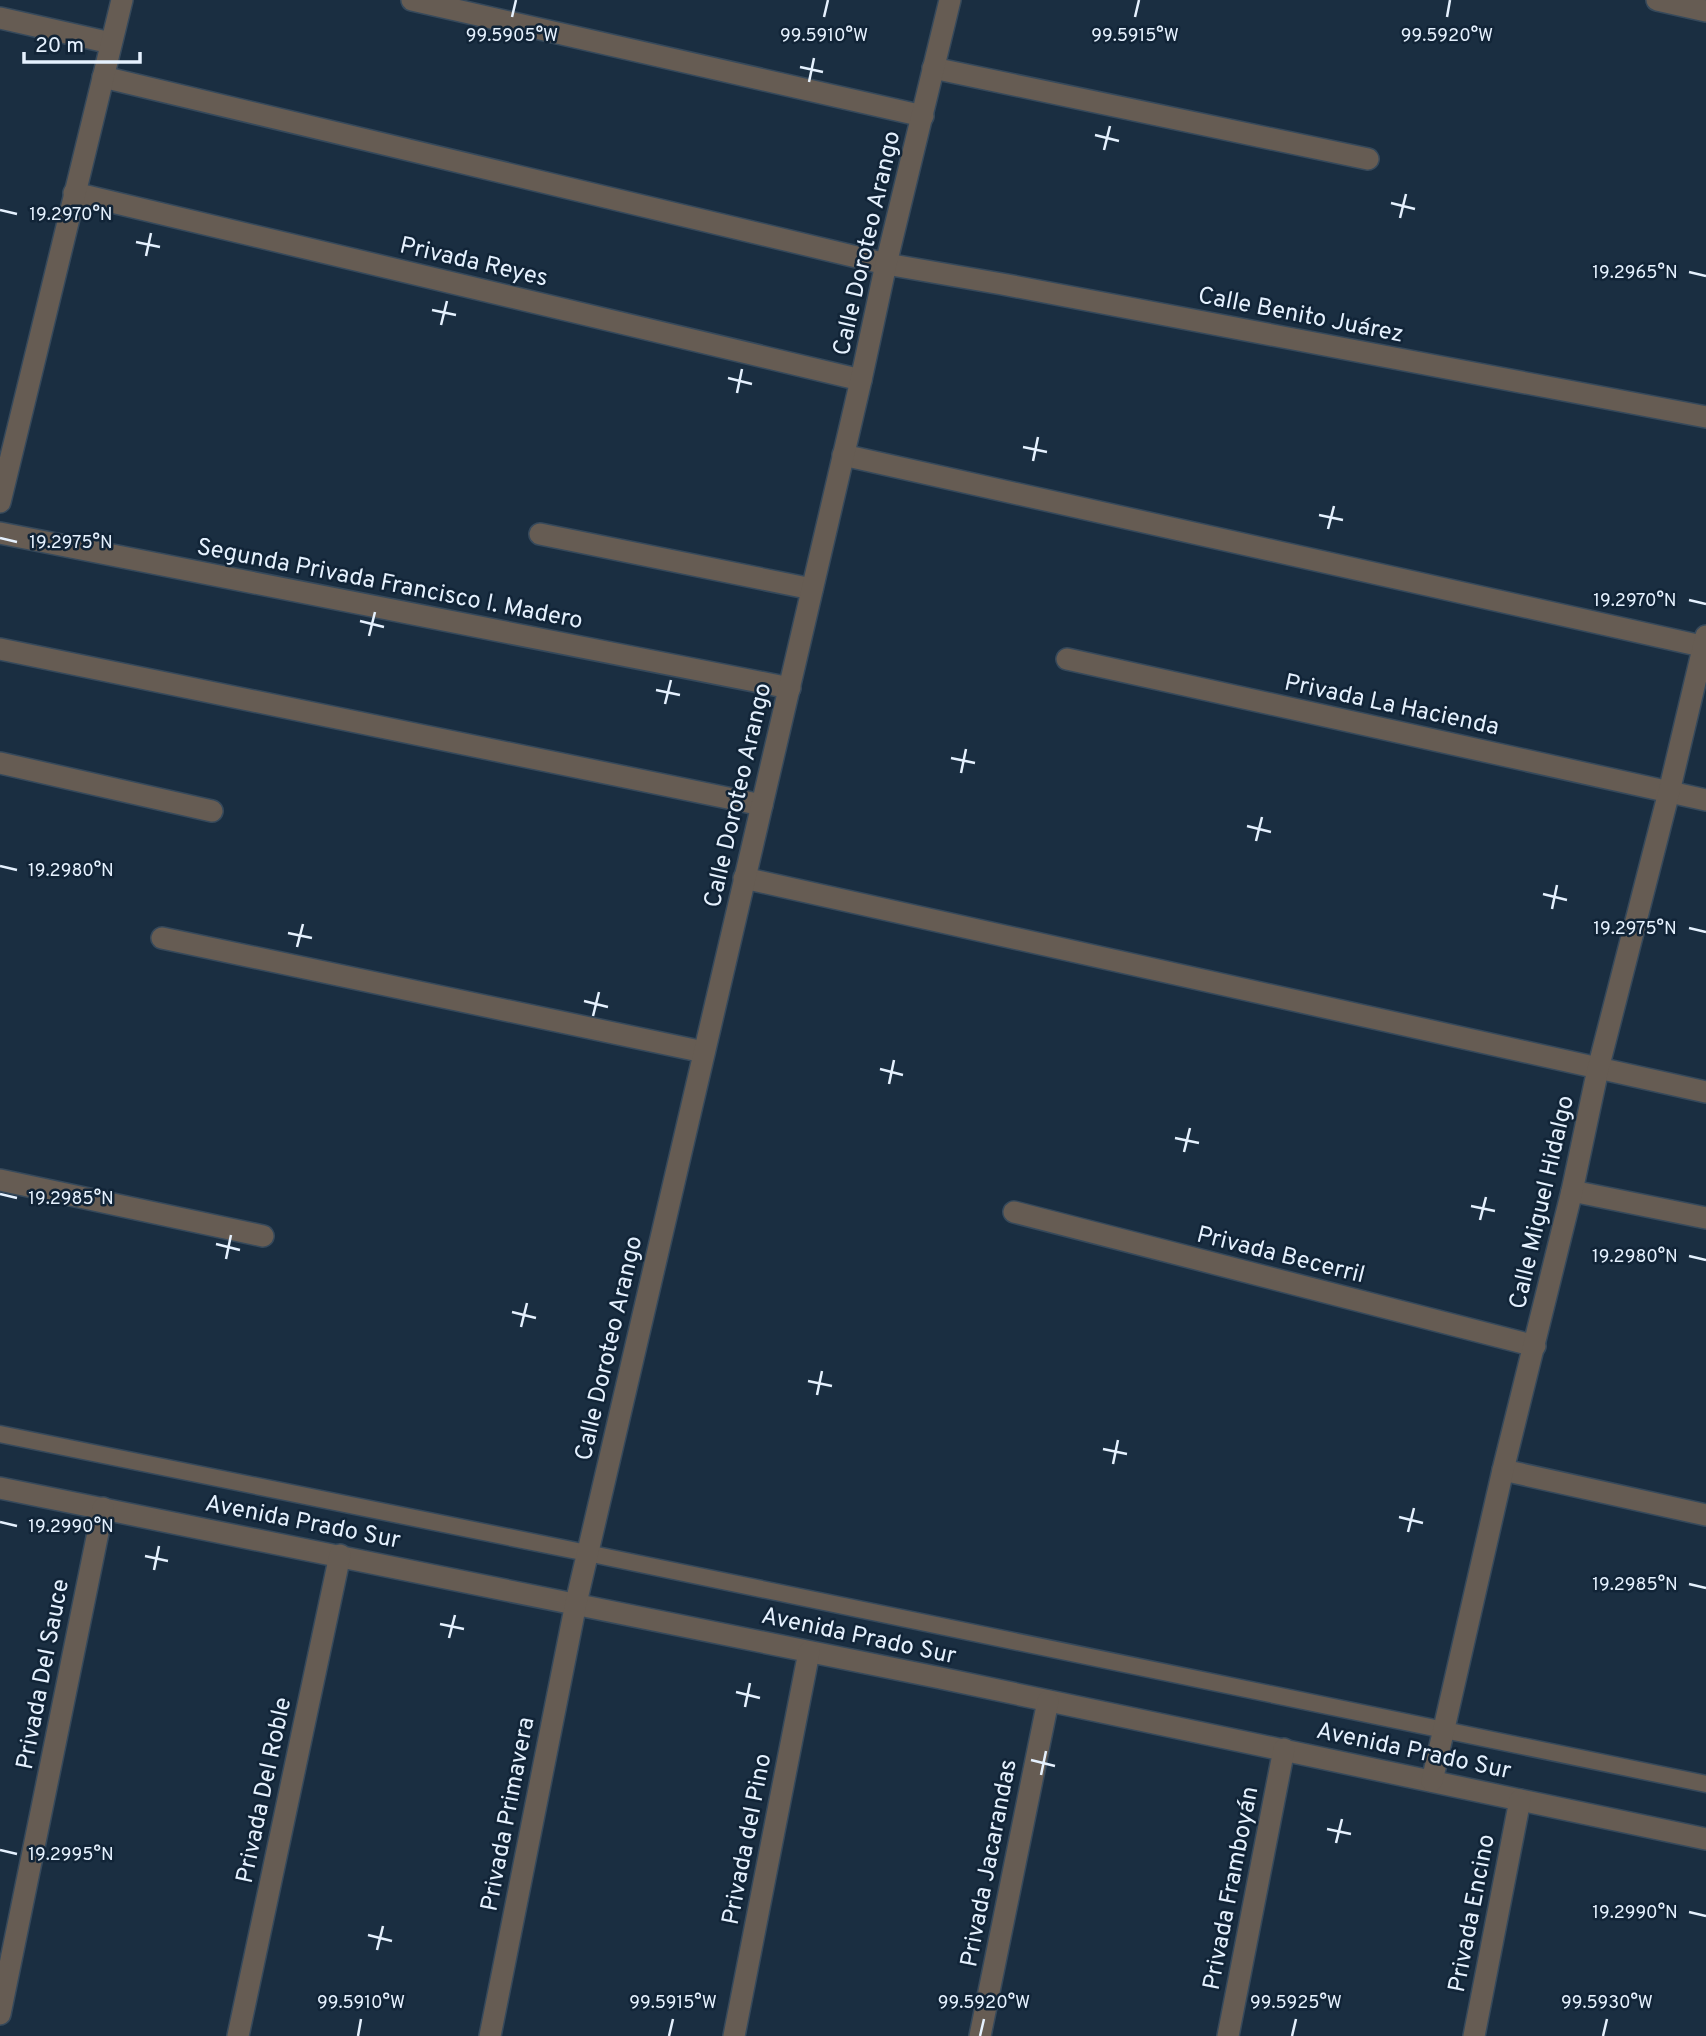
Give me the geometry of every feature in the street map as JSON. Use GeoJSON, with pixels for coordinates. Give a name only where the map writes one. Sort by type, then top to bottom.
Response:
{"type":"FeatureCollection","features":[{"type":"Feature","properties":{"kind":"street"},"geometry":{"type":"LineString","coordinates":[[0,502],[122,0]]}},
{"type":"Feature","properties":{"kind":"street"},"geometry":{"type":"LineString","coordinates":[[412,0],[923,116]]}},
{"type":"Feature","properties":{"kind":"street","name":"Calle Doroteo Arango"},"geometry":{"type":"LineString","coordinates":[[576,1603],[762,805],[780,686],[812,589],[950,0]]}},
{"type":"Feature","properties":{"kind":"street"},"geometry":{"type":"LineString","coordinates":[[1657,0],[1706,11]]}},
{"type":"Feature","properties":{"kind":"street"},"geometry":{"type":"LineString","coordinates":[[0,18],[111,43]]}},
{"type":"Feature","properties":{"kind":"street"},"geometry":{"type":"LineString","coordinates":[[933,68],[1368,159]]}},
{"type":"Feature","properties":{"kind":"street","name":"Calle Benito Juárez"},"geometry":{"type":"LineString","coordinates":[[103,77],[886,264],[1706,417]]}},
{"type":"Feature","properties":{"kind":"street","name":"Privada Reyes"},"geometry":{"type":"LineString","coordinates":[[74,193],[861,380]]}},
{"type":"Feature","properties":{"kind":"street"},"geometry":{"type":"LineString","coordinates":[[843,456],[1705,643]]}},
{"type":"Feature","properties":{"kind":"street","name":"Segunda Privada Francisco I. Madero"},"geometry":{"type":"LineString","coordinates":[[0,533],[780,686]]}},
{"type":"Feature","properties":{"kind":"street"},"geometry":{"type":"LineString","coordinates":[[540,534],[812,589]]}},
{"type":"Feature","properties":{"kind":"street","name":"Calle Miguel Hidalgo"},"geometry":{"type":"LineString","coordinates":[[1432,1781],[1503,1470],[1572,1191],[1598,1069],[1705,643]]}},
{"type":"Feature","properties":{"kind":"street"},"geometry":{"type":"LineString","coordinates":[[0,649],[762,805]]}},
{"type":"Feature","properties":{"kind":"street","name":"Privada La Hacienda"},"geometry":{"type":"LineString","coordinates":[[1067,659],[1706,800]]}},
{"type":"Feature","properties":{"kind":"street"},"geometry":{"type":"LineString","coordinates":[[0,763],[212,811]]}},
{"type":"Feature","properties":{"kind":"street"},"geometry":{"type":"LineString","coordinates":[[744,878],[1706,1092]]}},
{"type":"Feature","properties":{"kind":"street"},"geometry":{"type":"LineString","coordinates":[[162,938],[704,1052]]}},
{"type":"Feature","properties":{"kind":"street"},"geometry":{"type":"LineString","coordinates":[[0,1180],[263,1236]]}},
{"type":"Feature","properties":{"kind":"street"},"geometry":{"type":"LineString","coordinates":[[1572,1191],[1706,1217]]}},
{"type":"Feature","properties":{"kind":"street","name":"Privada Becerril"},"geometry":{"type":"LineString","coordinates":[[1014,1212],[1535,1346]]}},
{"type":"Feature","properties":{"kind":"street"},"geometry":{"type":"LineString","coordinates":[[1503,1470],[1706,1515]]}},
{"type":"Feature","properties":{"kind":"street","name":"Avenida Prado Sur"},"geometry":{"type":"LineString","coordinates":[[0,1488],[576,1603],[1706,1839]]}},
{"type":"Feature","properties":{"kind":"street","name":"Privada Del Sauce"},"geometry":{"type":"LineString","coordinates":[[0,2014],[103,1508]]}},
{"type":"Feature","properties":{"kind":"street","name":"Privada Del Roble"},"geometry":{"type":"LineString","coordinates":[[237,2036],[340,1555]]}},
{"type":"Feature","properties":{"kind":"street","name":"Privada Primavera"},"geometry":{"type":"LineString","coordinates":[[490,2036],[576,1603]]}},
{"type":"Feature","properties":{"kind":"street","name":"Privada del Pino"},"geometry":{"type":"LineString","coordinates":[[734,2036],[809,1652]]}},
{"type":"Feature","properties":{"kind":"street","name":"Privada Jacarandas"},"geometry":{"type":"LineString","coordinates":[[980,2036],[1048,1701]]}},
{"type":"Feature","properties":{"kind":"street","name":"Privada Framboyán"},"geometry":{"type":"LineString","coordinates":[[1228,2036],[1284,1749]]}},
{"type":"Feature","properties":{"kind":"street","name":"Privada Encino"},"geometry":{"type":"LineString","coordinates":[[1474,2036],[1520,1800]]}},
{"type":"Feature","properties":{"kind":"lane"},"geometry":{"type":"LineString","coordinates":[[0,1434],[1706,1784]]}}]}
